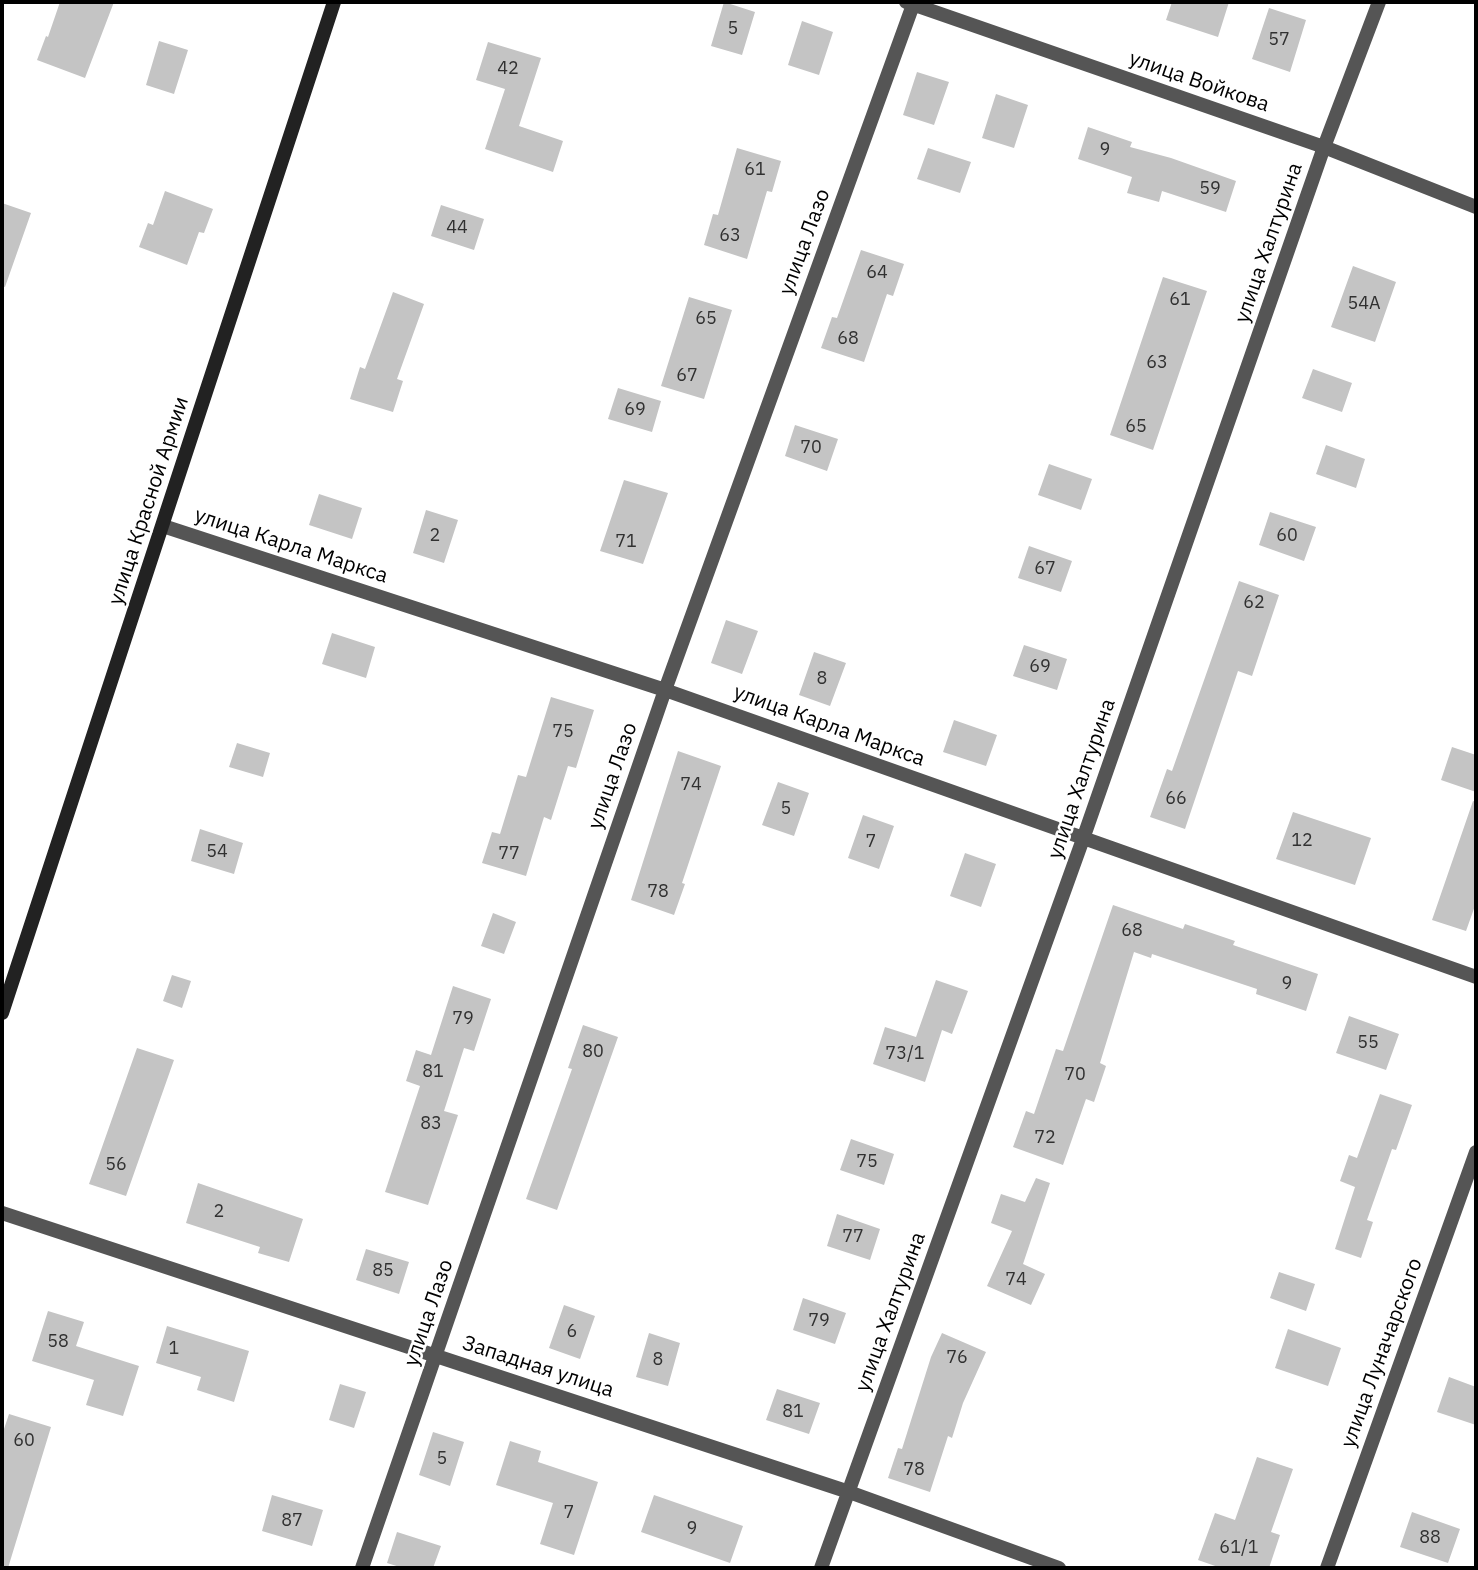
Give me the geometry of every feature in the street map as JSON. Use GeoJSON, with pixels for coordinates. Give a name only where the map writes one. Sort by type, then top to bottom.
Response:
{"type":"FeatureCollection","features":[{"type":"Feature","properties":{"kind":"street","name":"улица Красной Армии"},"geometry":{"type":"LineString","coordinates":[[2,1013],[334,2]]}},
{"type":"Feature","properties":{"kind":"street","name":"улица Халтурина"},"geometry":{"type":"LineString","coordinates":[[821,1568],[1083,839],[1324,147],[1379,2]]}},
{"type":"Feature","properties":{"kind":"street","name":"улица Войкова"},"geometry":{"type":"LineString","coordinates":[[911,3],[1324,147],[1476,207]]}},
{"type":"Feature","properties":{"kind":"street","name":"улица Лазо"},"geometry":{"type":"LineString","coordinates":[[362,1568],[665,690],[911,3]]}},
{"type":"Feature","properties":{"kind":"street","name":"улица Карла Маркса"},"geometry":{"type":"LineString","coordinates":[[163,526],[665,690],[1476,977]]}},
{"type":"Feature","properties":{"kind":"street","name":"улица Луначарского"},"geometry":{"type":"LineString","coordinates":[[1327,1568],[1476,1153]]}},
{"type":"Feature","properties":{"kind":"street","name":"Западная улица"},"geometry":{"type":"LineString","coordinates":[[2,1213],[849,1492],[1059,1568]]}},
{"type":"Feature","properties":{"kind":"building"},"geometry":{"type":"Polygon","coordinates":[[[60,2],[114,2],[85,78],[37,60],[60,2]]]}},
{"type":"Feature","properties":{"kind":"building"},"geometry":{"type":"Polygon","coordinates":[[[724,2],[755,12],[742,55],[711,46],[724,2]]]}},
{"type":"Feature","properties":{"kind":"building"},"geometry":{"type":"Polygon","coordinates":[[[1172,2],[1229,2],[1218,37],[1166,20],[1172,2]]]}},
{"type":"Feature","properties":{"kind":"building"},"geometry":{"type":"Polygon","coordinates":[[[1269,8],[1306,20],[1290,72],[1252,59],[1269,8]]]}},
{"type":"Feature","properties":{"kind":"building"},"geometry":{"type":"Polygon","coordinates":[[[802,21],[833,32],[819,75],[788,65],[802,21]]]}},
{"type":"Feature","properties":{"kind":"building"},"geometry":{"type":"Polygon","coordinates":[[[159,41],[188,50],[174,94],[146,85],[159,41]]]}},
{"type":"Feature","properties":{"kind":"building"},"geometry":{"type":"Polygon","coordinates":[[[488,42],[541,58],[519,126],[563,141],[553,172],[485,149],[505,89],[476,80],[488,42]]]}},
{"type":"Feature","properties":{"kind":"building"},"geometry":{"type":"Polygon","coordinates":[[[917,72],[949,82],[934,125],[903,115],[917,72]]]}},
{"type":"Feature","properties":{"kind":"building"},"geometry":{"type":"Polygon","coordinates":[[[996,94],[1028,105],[1014,148],[982,138],[996,94]]]}},
{"type":"Feature","properties":{"kind":"building"},"geometry":{"type":"Polygon","coordinates":[[[1088,127],[1132,142],[1130,147],[1236,181],[1226,212],[1162,191],[1159,202],[1127,193],[1132,177],[1078,159],[1088,127]]]}},
{"type":"Feature","properties":{"kind":"building"},"geometry":{"type":"Polygon","coordinates":[[[737,148],[781,161],[772,192],[767,191],[747,259],[704,245],[713,214],[718,215],[737,148]]]}},
{"type":"Feature","properties":{"kind":"building"},"geometry":{"type":"Polygon","coordinates":[[[928,148],[971,162],[960,193],[917,179],[928,148]]]}},
{"type":"Feature","properties":{"kind":"building"},"geometry":{"type":"Polygon","coordinates":[[[165,191],[213,209],[204,233],[199,232],[187,265],[139,247],[148,223],[153,225],[165,191]]]}},
{"type":"Feature","properties":{"kind":"building"},"geometry":{"type":"Polygon","coordinates":[[[2,203],[31,213],[5,287],[2,286],[2,203]]]}},
{"type":"Feature","properties":{"kind":"building"},"geometry":{"type":"Polygon","coordinates":[[[441,205],[484,219],[474,250],[431,236],[441,205]]]}},
{"type":"Feature","properties":{"kind":"building"},"geometry":{"type":"Polygon","coordinates":[[[861,250],[904,264],[893,296],[887,294],[864,362],[821,348],[832,317],[837,318],[861,250]]]}},
{"type":"Feature","properties":{"kind":"building"},"geometry":{"type":"Polygon","coordinates":[[[1353,266],[1396,282],[1375,342],[1331,327],[1353,266]]]}},
{"type":"Feature","properties":{"kind":"building"},"geometry":{"type":"Polygon","coordinates":[[[1163,277],[1207,291],[1153,450],[1110,435],[1163,277]]]}},
{"type":"Feature","properties":{"kind":"building"},"geometry":{"type":"Polygon","coordinates":[[[393,292],[424,304],[397,379],[403,381],[393,412],[350,399],[360,367],[365,369],[393,292]]]}},
{"type":"Feature","properties":{"kind":"building"},"geometry":{"type":"Polygon","coordinates":[[[689,297],[732,310],[704,399],[661,386],[689,297]]]}},
{"type":"Feature","properties":{"kind":"building"},"geometry":{"type":"Polygon","coordinates":[[[1313,369],[1352,383],[1342,412],[1302,398],[1313,369]]]}},
{"type":"Feature","properties":{"kind":"building"},"geometry":{"type":"Polygon","coordinates":[[[618,388],[661,401],[652,432],[608,419],[618,388]]]}},
{"type":"Feature","properties":{"kind":"building"},"geometry":{"type":"Polygon","coordinates":[[[795,425],[838,439],[827,471],[785,456],[795,425]]]}},
{"type":"Feature","properties":{"kind":"building"},"geometry":{"type":"Polygon","coordinates":[[[1326,445],[1365,459],[1356,488],[1316,474],[1326,445]]]}},
{"type":"Feature","properties":{"kind":"building"},"geometry":{"type":"Polygon","coordinates":[[[1049,464],[1092,479],[1081,510],[1038,495],[1049,464]]]}},
{"type":"Feature","properties":{"kind":"building"},"geometry":{"type":"Polygon","coordinates":[[[624,480],[668,493],[643,564],[600,551],[624,480]]]}},
{"type":"Feature","properties":{"kind":"building"},"geometry":{"type":"Polygon","coordinates":[[[319,494],[362,508],[352,539],[309,525],[319,494]]]}},
{"type":"Feature","properties":{"kind":"building"},"geometry":{"type":"Polygon","coordinates":[[[426,510],[458,520],[444,563],[413,553],[426,510]]]}},
{"type":"Feature","properties":{"kind":"building"},"geometry":{"type":"Polygon","coordinates":[[[1270,512],[1316,527],[1304,561],[1259,545],[1270,512]]]}},
{"type":"Feature","properties":{"kind":"building"},"geometry":{"type":"Polygon","coordinates":[[[1029,546],[1072,561],[1061,592],[1018,578],[1029,546]]]}},
{"type":"Feature","properties":{"kind":"building"},"geometry":{"type":"Polygon","coordinates":[[[1239,581],[1279,595],[1252,676],[1238,671],[1185,829],[1150,817],[1167,769],[1172,771],[1239,581]]]}},
{"type":"Feature","properties":{"kind":"building"},"geometry":{"type":"Polygon","coordinates":[[[726,620],[758,631],[742,674],[711,663],[726,620]]]}},
{"type":"Feature","properties":{"kind":"building"},"geometry":{"type":"Polygon","coordinates":[[[332,633],[375,647],[366,678],[322,664],[332,633]]]}},
{"type":"Feature","properties":{"kind":"building"},"geometry":{"type":"Polygon","coordinates":[[[1024,645],[1067,659],[1057,690],[1013,676],[1024,645]]]}},
{"type":"Feature","properties":{"kind":"building"},"geometry":{"type":"Polygon","coordinates":[[[814,652],[846,663],[830,706],[799,695],[814,652]]]}},
{"type":"Feature","properties":{"kind":"building"},"geometry":{"type":"Polygon","coordinates":[[[551,697],[594,710],[576,768],[568,766],[551,820],[544,817],[526,876],[482,863],[492,832],[500,834],[518,775],[526,777],[551,697]]]}},
{"type":"Feature","properties":{"kind":"building"},"geometry":{"type":"Polygon","coordinates":[[[954,720],[997,735],[986,766],[943,752],[954,720]]]}},
{"type":"Feature","properties":{"kind":"building"},"geometry":{"type":"Polygon","coordinates":[[[237,743],[270,753],[263,777],[229,767],[237,743]]]}},
{"type":"Feature","properties":{"kind":"building"},"geometry":{"type":"Polygon","coordinates":[[[1452,747],[1476,755],[1476,792],[1441,780],[1452,747]]]}},
{"type":"Feature","properties":{"kind":"building"},"geometry":{"type":"Polygon","coordinates":[[[678,751],[721,766],[674,915],[631,900],[678,751]]]}},
{"type":"Feature","properties":{"kind":"building"},"geometry":{"type":"Polygon","coordinates":[[[778,782],[809,793],[794,836],[762,825],[778,782]]]}},
{"type":"Feature","properties":{"kind":"building"},"geometry":{"type":"Polygon","coordinates":[[[1473,801],[1476,802],[1476,903],[1466,931],[1432,920],[1473,801]]]}},
{"type":"Feature","properties":{"kind":"building"},"geometry":{"type":"Polygon","coordinates":[[[1293,812],[1371,838],[1355,885],[1276,859],[1293,812]]]}},
{"type":"Feature","properties":{"kind":"building"},"geometry":{"type":"Polygon","coordinates":[[[863,815],[894,826],[879,869],[848,858],[863,815]]]}},
{"type":"Feature","properties":{"kind":"building"},"geometry":{"type":"Polygon","coordinates":[[[200,829],[243,843],[234,874],[191,861],[200,829]]]}},
{"type":"Feature","properties":{"kind":"building"},"geometry":{"type":"Polygon","coordinates":[[[965,853],[996,864],[981,907],[950,896],[965,853]]]}},
{"type":"Feature","properties":{"kind":"building"},"geometry":{"type":"Polygon","coordinates":[[[1113,905],[1183,929],[1185,924],[1235,941],[1233,945],[1318,974],[1306,1011],[1256,994],[1257,989],[1152,954],[1151,958],[1134,952],[1100,1063],[1106,1066],[1094,1102],[1086,1099],[1063,1165],[1013,1147],[1026,1111],[1034,1114],[1056,1049],[1063,1051],[1113,905]]]}},
{"type":"Feature","properties":{"kind":"building"},"geometry":{"type":"Polygon","coordinates":[[[493,913],[516,922],[504,954],[481,946],[493,913]]]}},
{"type":"Feature","properties":{"kind":"building"},"geometry":{"type":"Polygon","coordinates":[[[172,975],[191,981],[182,1008],[163,1001],[172,975]]]}},
{"type":"Feature","properties":{"kind":"building"},"geometry":{"type":"Polygon","coordinates":[[[936,980],[968,991],[952,1034],[942,1030],[925,1082],[873,1064],[885,1027],[916,1037],[936,980]]]}},
{"type":"Feature","properties":{"kind":"building"},"geometry":{"type":"Polygon","coordinates":[[[453,986],[491,999],[474,1051],[464,1048],[444,1111],[458,1115],[428,1205],[385,1192],[420,1086],[406,1081],[416,1050],[431,1055],[453,986]]]}},
{"type":"Feature","properties":{"kind":"building"},"geometry":{"type":"Polygon","coordinates":[[[1349,1016],[1399,1034],[1386,1070],[1336,1053],[1349,1016]]]}},
{"type":"Feature","properties":{"kind":"building"},"geometry":{"type":"Polygon","coordinates":[[[583,1025],[618,1037],[557,1210],[526,1199],[572,1069],[568,1068],[583,1025]]]}},
{"type":"Feature","properties":{"kind":"building"},"geometry":{"type":"Polygon","coordinates":[[[137,1048],[174,1060],[126,1196],[89,1184],[137,1048]]]}},
{"type":"Feature","properties":{"kind":"building"},"geometry":{"type":"Polygon","coordinates":[[[1380,1094],[1412,1105],[1396,1150],[1392,1149],[1367,1220],[1373,1222],[1361,1258],[1335,1249],[1355,1187],[1340,1181],[1349,1155],[1357,1158],[1380,1094]]]}},
{"type":"Feature","properties":{"kind":"building"},"geometry":{"type":"Polygon","coordinates":[[[851,1139],[894,1154],[884,1185],[840,1170],[851,1139]]]}},
{"type":"Feature","properties":{"kind":"building"},"geometry":{"type":"Polygon","coordinates":[[[1036,1178],[1050,1183],[1023,1264],[1045,1274],[1031,1305],[987,1286],[1012,1231],[991,1223],[1001,1194],[1025,1202],[1036,1178]]]}},
{"type":"Feature","properties":{"kind":"building"},"geometry":{"type":"Polygon","coordinates":[[[198,1183],[303,1219],[289,1262],[258,1253],[260,1247],[186,1223],[198,1183]]]}},
{"type":"Feature","properties":{"kind":"building"},"geometry":{"type":"Polygon","coordinates":[[[837,1214],[880,1229],[870,1260],[827,1246],[837,1214]]]}},
{"type":"Feature","properties":{"kind":"building"},"geometry":{"type":"Polygon","coordinates":[[[366,1249],[409,1262],[399,1294],[356,1280],[366,1249]]]}},
{"type":"Feature","properties":{"kind":"building"},"geometry":{"type":"Polygon","coordinates":[[[1279,1272],[1315,1284],[1306,1311],[1270,1298],[1279,1272]]]}},
{"type":"Feature","properties":{"kind":"building"},"geometry":{"type":"Polygon","coordinates":[[[803,1298],[846,1313],[835,1344],[793,1330],[803,1298]]]}},
{"type":"Feature","properties":{"kind":"building"},"geometry":{"type":"Polygon","coordinates":[[[564,1305],[595,1316],[580,1359],[549,1348],[564,1305]]]}},
{"type":"Feature","properties":{"kind":"building"},"geometry":{"type":"Polygon","coordinates":[[[48,1311],[84,1322],[76,1346],[139,1366],[123,1416],[86,1405],[94,1380],[32,1361],[48,1311]]]}},
{"type":"Feature","properties":{"kind":"building"},"geometry":{"type":"Polygon","coordinates":[[[167,1326],[249,1351],[234,1402],[197,1390],[201,1377],[156,1363],[167,1326]]]}},
{"type":"Feature","properties":{"kind":"building"},"geometry":{"type":"Polygon","coordinates":[[[1288,1329],[1341,1348],[1328,1386],[1275,1368],[1288,1329]]]}},
{"type":"Feature","properties":{"kind":"building"},"geometry":{"type":"Polygon","coordinates":[[[649,1333],[680,1343],[668,1386],[636,1377],[649,1333]]]}},
{"type":"Feature","properties":{"kind":"building"},"geometry":{"type":"Polygon","coordinates":[[[942,1333],[986,1352],[963,1403],[952,1438],[948,1436],[930,1492],[888,1478],[898,1448],[902,1449],[931,1357],[942,1333]]]}},
{"type":"Feature","properties":{"kind":"building"},"geometry":{"type":"Polygon","coordinates":[[[1449,1377],[1476,1387],[1476,1425],[1437,1412],[1449,1377]]]}},
{"type":"Feature","properties":{"kind":"building"},"geometry":{"type":"Polygon","coordinates":[[[340,1384],[366,1392],[354,1428],[329,1420],[340,1384]]]}},
{"type":"Feature","properties":{"kind":"building"},"geometry":{"type":"Polygon","coordinates":[[[777,1389],[820,1403],[809,1434],[766,1420],[777,1389]]]}},
{"type":"Feature","properties":{"kind":"building"},"geometry":{"type":"Polygon","coordinates":[[[9,1414],[51,1427],[8,1568],[2,1568],[2,1435],[9,1414]]]}},
{"type":"Feature","properties":{"kind":"building"},"geometry":{"type":"Polygon","coordinates":[[[433,1432],[464,1442],[450,1486],[419,1475],[433,1432]]]}},
{"type":"Feature","properties":{"kind":"building"},"geometry":{"type":"Polygon","coordinates":[[[510,1441],[541,1451],[538,1462],[598,1482],[574,1555],[540,1544],[553,1503],[496,1485],[510,1441]]]}},
{"type":"Feature","properties":{"kind":"building"},"geometry":{"type":"Polygon","coordinates":[[[1257,1457],[1293,1469],[1271,1532],[1280,1535],[1269,1568],[1221,1568],[1198,1560],[1215,1513],[1235,1520],[1257,1457]]]}},
{"type":"Feature","properties":{"kind":"building"},"geometry":{"type":"Polygon","coordinates":[[[272,1495],[323,1510],[312,1546],[262,1531],[272,1495]]]}},
{"type":"Feature","properties":{"kind":"building"},"geometry":{"type":"Polygon","coordinates":[[[654,1495],[743,1526],[730,1563],[641,1532],[654,1495]]]}},
{"type":"Feature","properties":{"kind":"building"},"geometry":{"type":"Polygon","coordinates":[[[1412,1512],[1460,1529],[1448,1563],[1400,1547],[1412,1512]]]}},
{"type":"Feature","properties":{"kind":"building"},"geometry":{"type":"Polygon","coordinates":[[[397,1532],[441,1546],[433,1568],[403,1568],[387,1563],[397,1532]]]}}]}
